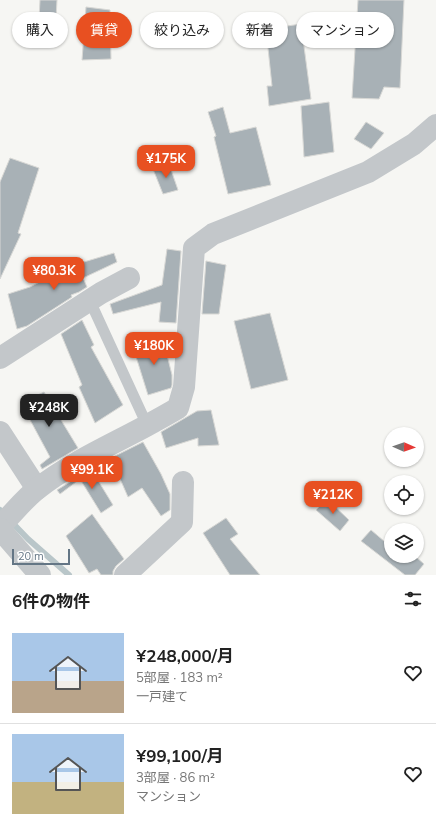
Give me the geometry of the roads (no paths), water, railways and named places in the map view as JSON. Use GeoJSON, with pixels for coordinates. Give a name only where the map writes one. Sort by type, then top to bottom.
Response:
{"type":"FeatureCollection","features":[{"type":"Feature","properties":{"kind":"street"},"geometry":{"type":"LineString","coordinates":[[40,575],[1,526],[37,489],[61,472],[95,452],[147,426],[178,408],[184,387],[194,248],[213,234],[368,172],[414,144],[436,125]]}},
{"type":"Feature","properties":{"kind":"street"},"geometry":{"type":"LineString","coordinates":[[0,358],[129,278]]}},
{"type":"Feature","properties":{"kind":"street"},"geometry":{"type":"LineString","coordinates":[[0,432],[37,489]]}},
{"type":"Feature","properties":{"kind":"street"},"geometry":{"type":"LineString","coordinates":[[125,575],[182,522],[183,482]]}},
{"type":"Feature","properties":{"kind":"lane"},"geometry":{"type":"LineString","coordinates":[[90,301],[147,426]]}},
{"type":"Feature","properties":{"kind":"waterway"},"geometry":{"type":"LineString","coordinates":[[0,510],[28,539],[69,575]]}}]}
